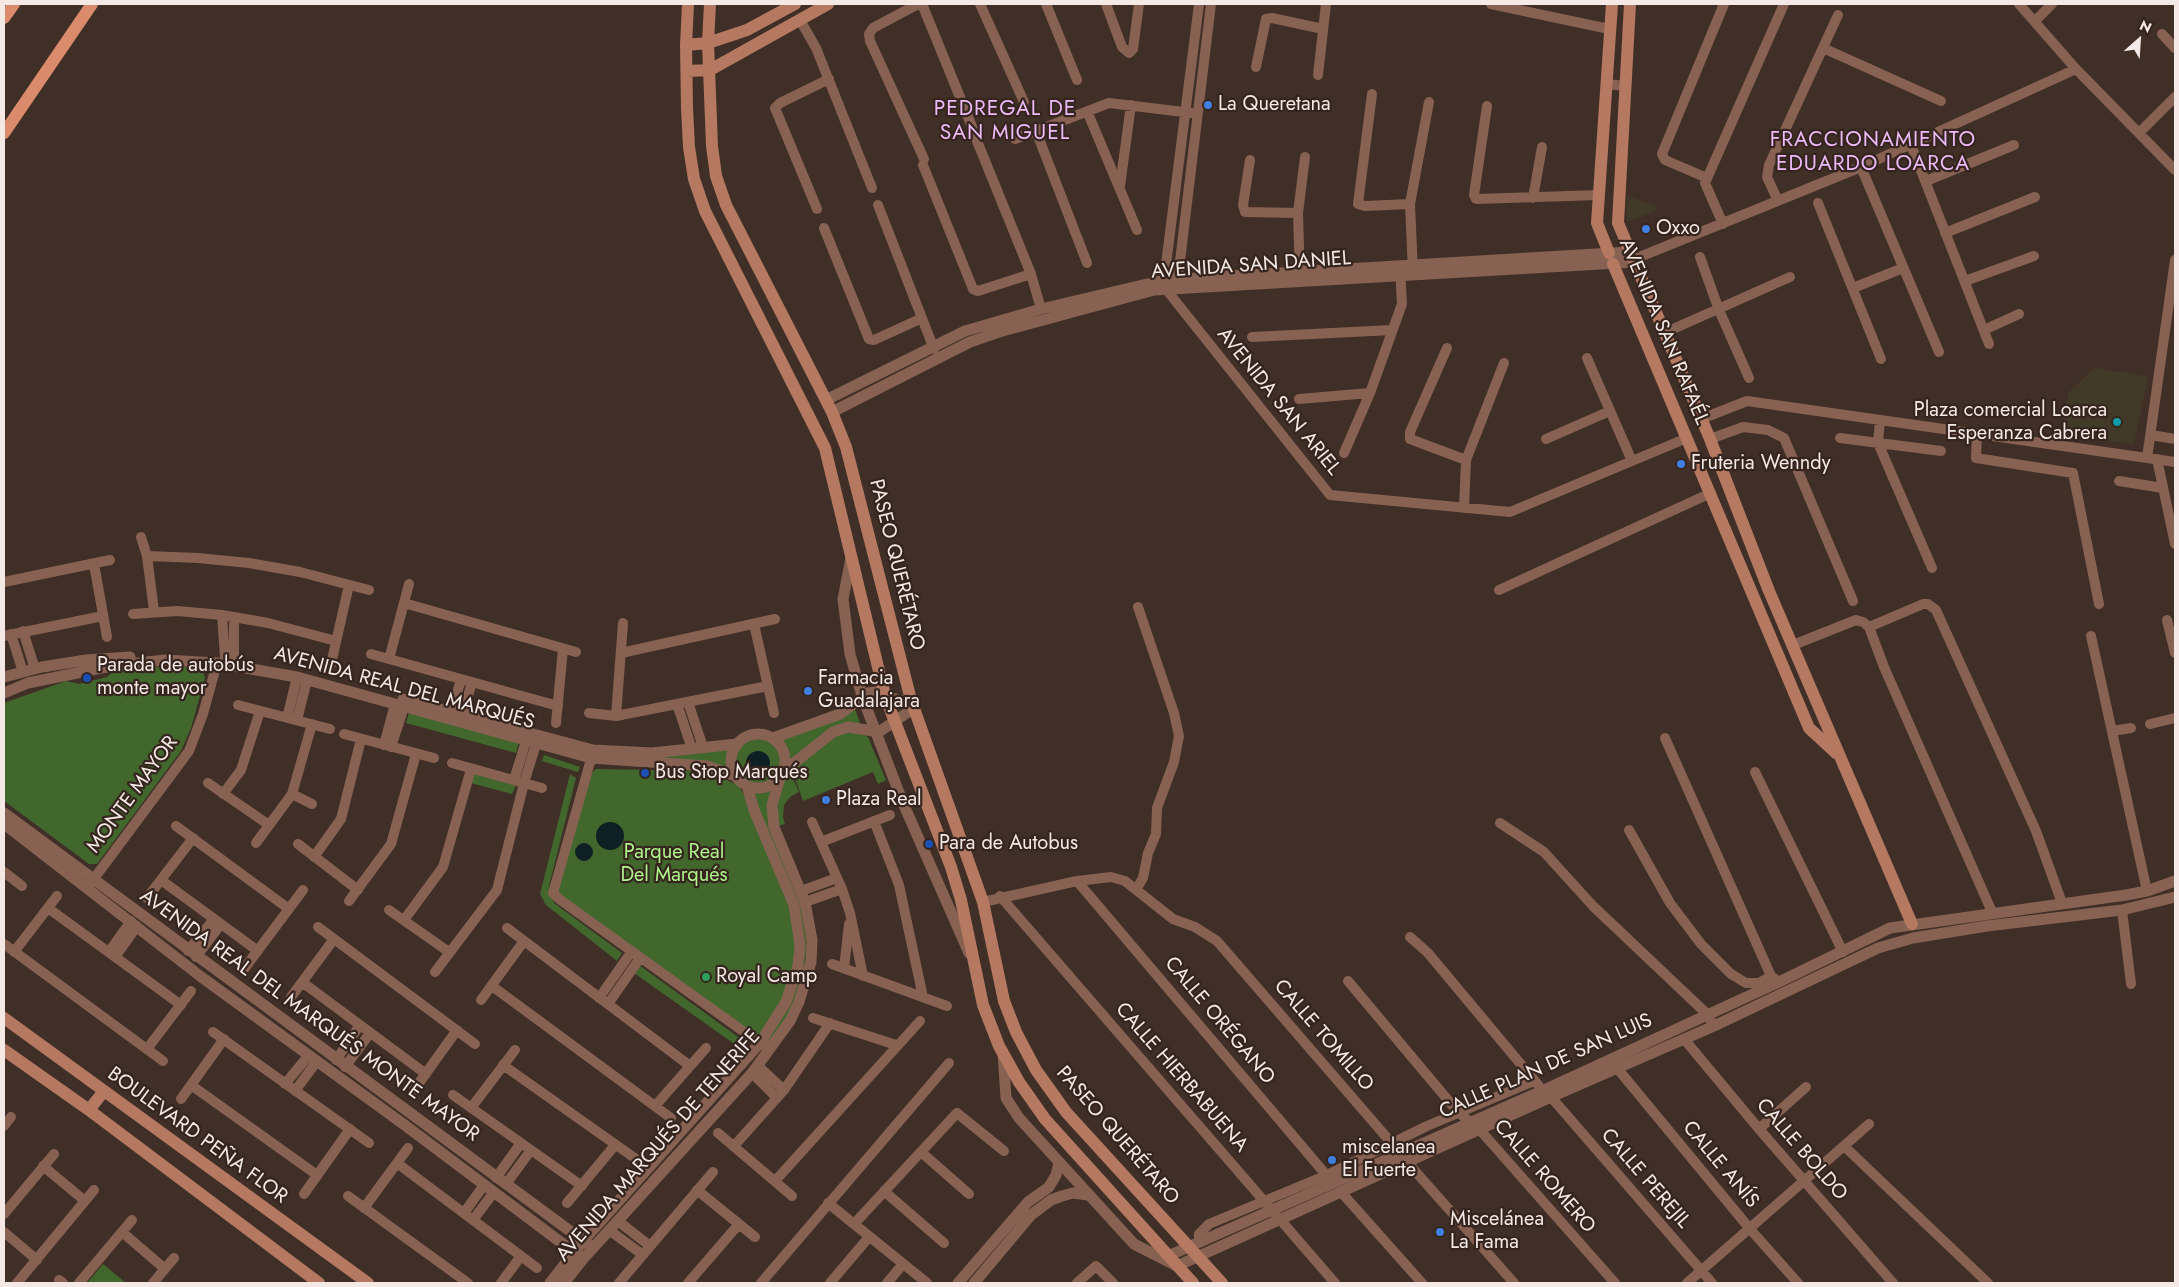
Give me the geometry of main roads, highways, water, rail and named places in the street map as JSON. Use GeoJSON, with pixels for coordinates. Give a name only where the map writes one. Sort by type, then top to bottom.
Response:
{"type":"FeatureCollection","features":[{"type":"Feature","properties":{"kind":"main road"},"geometry":{"type":"LineString","coordinates":[[4,18],[14,4]]}},
{"type":"Feature","properties":{"kind":"main road"},"geometry":{"type":"LineString","coordinates":[[4,133],[92,4]]}},
{"type":"Feature","properties":{"kind":"main road","name":"PASEO QUERÉTARO"},"geometry":{"type":"LineString","coordinates":[[688,4],[686,44],[689,148],[694,179],[705,211],[824,448],[886,696],[951,866],[961,900],[983,1005],[1003,1052],[1019,1082],[1045,1119],[1192,1283]]}},
{"type":"Feature","properties":{"kind":"main road","name":"PASEO QUERÉTARO"},"geometry":{"type":"LineString","coordinates":[[710,4],[708,43],[712,146],[716,176],[726,205],[829,406],[846,447],[912,704],[983,902],[1004,1001],[1016,1032],[1036,1070],[1066,1112],[1194,1243],[1199,1256],[1222,1283]]}},
{"type":"Feature","properties":{"kind":"main road"},"geometry":{"type":"LineString","coordinates":[[686,44],[708,43],[747,30],[794,4]]}},
{"type":"Feature","properties":{"kind":"main road"},"geometry":{"type":"LineString","coordinates":[[687,71],[710,70],[828,4]]}},
{"type":"Feature","properties":{"kind":"main road","name":"AVENIDA SAN RAFAÉL"},"geometry":{"type":"LineString","coordinates":[[1612,4],[1597,223],[1809,728],[1841,758]]}},
{"type":"Feature","properties":{"kind":"main road","name":"AVENIDA SAN RAFAÉL"},"geometry":{"type":"LineString","coordinates":[[1630,4],[1618,223],[1635,257],[1664,333],[1710,439],[1769,591],[1912,924]]}},
{"type":"Feature","properties":{"kind":"main road","name":"BOULEVARD PEÑA FLOR"},"geometry":{"type":"LineString","coordinates":[[4,1018],[368,1283]]}},
{"type":"Feature","properties":{"kind":"main road"},"geometry":{"type":"LineString","coordinates":[[4,1050],[89,1110],[319,1283]]}},
{"type":"Feature","properties":{"kind":"main road"},"geometry":{"type":"LineString","coordinates":[[89,1110],[104,1091]]}},
{"type":"Feature","properties":{"kind":"place","name":"La Queretana"},"geometry":{"type":"Point","coordinates":[1208,105]}},
{"type":"Feature","properties":{"kind":"place","name":"Oxxo"},"geometry":{"type":"Point","coordinates":[1646,229]}},
{"type":"Feature","properties":{"kind":"place","name":"Plaza comercial Loarca Esperanza Cabrera"},"geometry":{"type":"Point","coordinates":[2117,422]}},
{"type":"Feature","properties":{"kind":"place","name":"Fruteria Wenndy"},"geometry":{"type":"Point","coordinates":[1681,464]}},
{"type":"Feature","properties":{"kind":"place","name":"Parada de autobús monte mayor"},"geometry":{"type":"Point","coordinates":[87,678]}},
{"type":"Feature","properties":{"kind":"place","name":"Farmacia Guadalajara"},"geometry":{"type":"Point","coordinates":[808,691]}},
{"type":"Feature","properties":{"kind":"place","name":"Bus Stop Marqués"},"geometry":{"type":"Point","coordinates":[645,773]}},
{"type":"Feature","properties":{"kind":"place","name":"Plaza Real"},"geometry":{"type":"Point","coordinates":[826,800]}},
{"type":"Feature","properties":{"kind":"place","name":"Para de Autobus"},"geometry":{"type":"Point","coordinates":[929,844]}},
{"type":"Feature","properties":{"kind":"place","name":"Royal Camp"},"geometry":{"type":"Point","coordinates":[706,977]}},
{"type":"Feature","properties":{"kind":"place","name":"miscelanea El Fuerte"},"geometry":{"type":"Point","coordinates":[1332,1160]}},
{"type":"Feature","properties":{"kind":"place","name":"Miscelánea La Fama"},"geometry":{"type":"Point","coordinates":[1440,1232]}},
{"type":"Feature","properties":{"kind":"district","name":"PEDREGAL DE SAN MIGUEL"},"geometry":{"type":"Point","coordinates":[1005,122]}},
{"type":"Feature","properties":{"kind":"district","name":"FRACCIONAMIENTO EDUARDO LOARCA"},"geometry":{"type":"Point","coordinates":[1873,153]}},
{"type":"Feature","properties":{"kind":"park label","name":"Parque Real Del Marqués"},"geometry":{"type":"Point","coordinates":[674,864]}}]}
